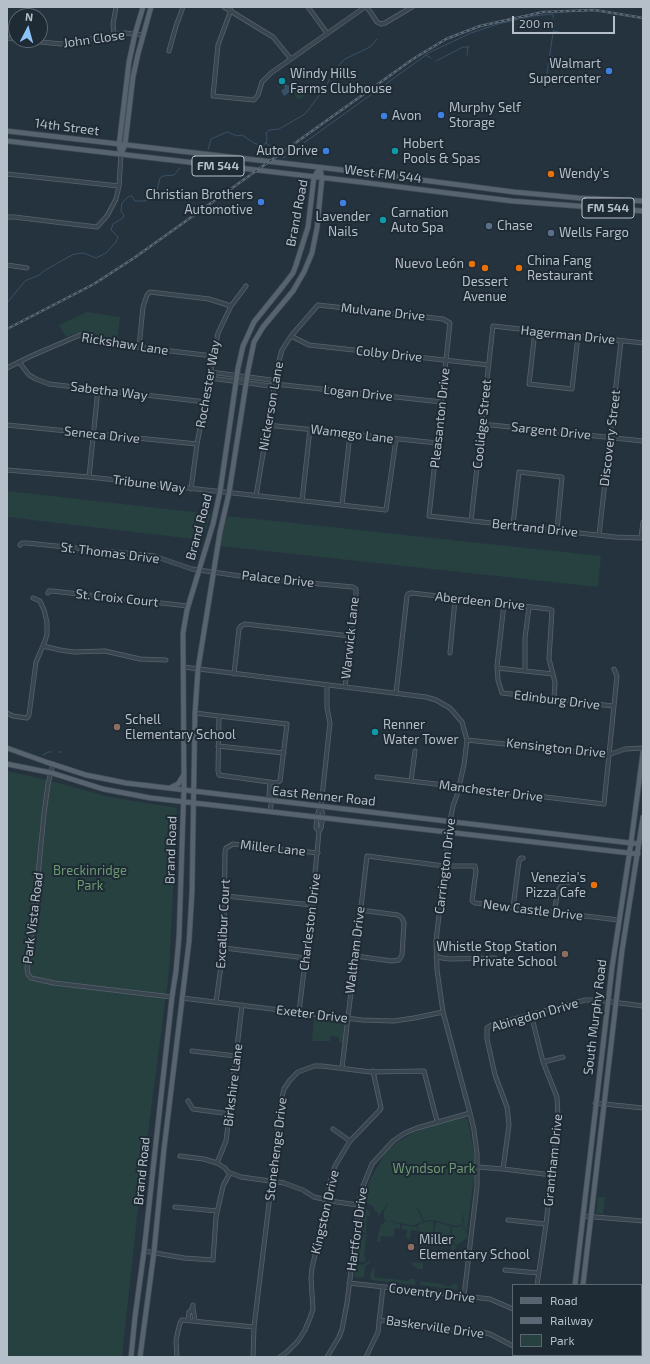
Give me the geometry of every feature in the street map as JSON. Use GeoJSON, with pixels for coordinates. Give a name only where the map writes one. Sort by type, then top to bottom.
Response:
{"type":"FeatureCollection","features":[{"type":"Feature","properties":{"kind":"main road"},"geometry":{"type":"LineString","coordinates":[[121,154],[119,145],[127,76],[135,34],[143,7]]}},
{"type":"Feature","properties":{"kind":"main road"},"geometry":{"type":"LineString","coordinates":[[121,154],[125,145],[133,77],[151,7]]}},
{"type":"Feature","properties":{"kind":"main road"},"geometry":{"type":"LineString","coordinates":[[127,76],[133,77]]}},
{"type":"Feature","properties":{"kind":"main road","name":"14th Street"},"geometry":{"type":"LineString","coordinates":[[7,131],[125,145]]}},
{"type":"Feature","properties":{"kind":"main road","name":"14th Street"},"geometry":{"type":"LineString","coordinates":[[7,141],[121,154]]}},
{"type":"Feature","properties":{"kind":"main road","name":"West FM 544"},"geometry":{"type":"LineString","coordinates":[[125,145],[472,186],[574,197],[643,201]]}},
{"type":"Feature","properties":{"kind":"main road","name":"West FM 544"},"geometry":{"type":"LineString","coordinates":[[121,154],[512,201],[643,212]]}},
{"type":"Feature","properties":{"kind":"main road","name":"Brand Road"},"geometry":{"type":"LineString","coordinates":[[131,1357],[177,964],[184,790],[183,633],[188,606],[213,524],[220,492],[243,346],[247,335],[262,310],[293,272],[303,246],[308,227],[314,177],[320,168]]}},
{"type":"Feature","properties":{"kind":"main road","name":"Brand Road"},"geometry":{"type":"LineString","coordinates":[[140,1357],[154,1252],[164,1148],[189,942],[195,713],[198,669],[220,532],[229,493],[246,380],[254,342],[263,327],[293,291],[304,272],[312,253],[317,228],[322,178],[320,168]]}},
{"type":"Feature","properties":{"kind":"main road"},"geometry":{"type":"LineString","coordinates":[[411,189],[412,179]]}},
{"type":"Feature","properties":{"kind":"main road"},"geometry":{"type":"LineString","coordinates":[[470,196],[472,186]]}},
{"type":"Feature","properties":{"kind":"main road"},"geometry":{"type":"LineString","coordinates":[[573,206],[574,197]]}},
{"type":"Feature","properties":{"kind":"main road"},"geometry":{"type":"LineString","coordinates":[[308,227],[317,228]]}},
{"type":"Feature","properties":{"kind":"main road","name":"East Renner Road"},"geometry":{"type":"LineString","coordinates":[[7,748],[86,775],[126,783],[641,844]]}},
{"type":"Feature","properties":{"kind":"main road","name":"South Murphy Road"},"geometry":{"type":"LineString","coordinates":[[575,1284],[608,1001],[643,752]]}},
{"type":"Feature","properties":{"kind":"main road","name":"East Renner Road"},"geometry":{"type":"LineString","coordinates":[[7,764],[52,773],[103,789],[138,796],[640,854]]}},
{"type":"Feature","properties":{"kind":"main road"},"geometry":{"type":"LineString","coordinates":[[165,788],[178,784],[184,773]]}},
{"type":"Feature","properties":{"kind":"main road","name":"South Murphy Road"},"geometry":{"type":"LineString","coordinates":[[583,1284],[622,951],[640,854],[643,817]]}},
{"type":"Feature","properties":{"kind":"main road"},"geometry":{"type":"LineString","coordinates":[[180,903],[191,903]]}},
{"type":"Feature","properties":{"kind":"main road"},"geometry":{"type":"LineString","coordinates":[[172,997],[182,998]]}},
{"type":"Feature","properties":{"kind":"street"},"geometry":{"type":"LineString","coordinates":[[114,35],[113,24],[116,7]]}},
{"type":"Feature","properties":{"kind":"street"},"geometry":{"type":"LineString","coordinates":[[169,51],[183,7]]}},
{"type":"Feature","properties":{"kind":"street"},"geometry":{"type":"LineString","coordinates":[[224,7],[273,37],[291,59]]}},
{"type":"Feature","properties":{"kind":"street"},"geometry":{"type":"LineString","coordinates":[[308,7],[327,33]]}},
{"type":"Feature","properties":{"kind":"street"},"geometry":{"type":"LineString","coordinates":[[231,10],[218,45],[213,96],[254,100],[258,95],[260,86],[271,73],[366,7],[377,22],[381,24],[412,7]]}},
{"type":"Feature","properties":{"kind":"street","name":"John Close"},"geometry":{"type":"LineString","coordinates":[[48,43],[61,44],[125,33],[143,35]]}},
{"type":"Feature","properties":{"kind":"street"},"geometry":{"type":"LineString","coordinates":[[7,217],[97,227],[107,216],[116,199],[119,186],[121,154]]}},
{"type":"Feature","properties":{"kind":"street"},"geometry":{"type":"LineString","coordinates":[[7,174],[119,186]]}},
{"type":"Feature","properties":{"kind":"street"},"geometry":{"type":"LineString","coordinates":[[7,265],[27,268]]}},
{"type":"Feature","properties":{"kind":"street","name":"Rochester Way"},"geometry":{"type":"LineString","coordinates":[[191,489],[197,444],[218,333],[231,306],[246,286]]}},
{"type":"Feature","properties":{"kind":"street"},"geometry":{"type":"LineString","coordinates":[[139,347],[143,307],[147,295],[150,292],[209,299],[231,306]]}},
{"type":"Feature","properties":{"kind":"street","name":"Mulvane Drive"},"geometry":{"type":"LineString","coordinates":[[318,305],[448,320]]}},
{"type":"Feature","properties":{"kind":"street","name":"Nickerson Lane"},"geometry":{"type":"LineString","coordinates":[[256,496],[267,425],[282,350],[291,336],[318,305]]}},
{"type":"Feature","properties":{"kind":"street","name":"Pleasanton Drive"},"geometry":{"type":"LineString","coordinates":[[429,516],[450,323],[448,320]]}},
{"type":"Feature","properties":{"kind":"street","name":"Hagerman Drive"},"geometry":{"type":"LineString","coordinates":[[493,326],[643,343]]}},
{"type":"Feature","properties":{"kind":"street","name":"Coolidge Street"},"geometry":{"type":"LineString","coordinates":[[471,521],[493,326]]}},
{"type":"Feature","properties":{"kind":"street"},"geometry":{"type":"LineString","coordinates":[[535,331],[529,384],[572,389],[578,336]]}},
{"type":"Feature","properties":{"kind":"street","name":"Rickshaw Lane"},"geometry":{"type":"LineString","coordinates":[[7,368],[80,335],[112,344],[213,356]]}},
{"type":"Feature","properties":{"kind":"street","name":"Colby Drive"},"geometry":{"type":"LineString","coordinates":[[291,336],[309,345],[489,365]]}},
{"type":"Feature","properties":{"kind":"street","name":"Discovery Street"},"geometry":{"type":"LineString","coordinates":[[598,535],[621,341]]}},
{"type":"Feature","properties":{"kind":"street","name":"Sabetha Way"},"geometry":{"type":"LineString","coordinates":[[19,362],[29,375],[49,384],[206,402]]}},
{"type":"Feature","properties":{"kind":"street","name":"Logan Drive"},"geometry":{"type":"LineString","coordinates":[[210,372],[237,379]]}},
{"type":"Feature","properties":{"kind":"street","name":"Logan Drive"},"geometry":{"type":"LineString","coordinates":[[210,378],[237,379],[270,386],[275,384],[442,402]]}},
{"type":"Feature","properties":{"kind":"street"},"geometry":{"type":"LineString","coordinates":[[89,478],[98,389]]}},
{"type":"Feature","properties":{"kind":"street","name":"Sargent Drive"},"geometry":{"type":"LineString","coordinates":[[482,424],[643,441]]}},
{"type":"Feature","properties":{"kind":"street","name":"Seneca Drive"},"geometry":{"type":"LineString","coordinates":[[7,425],[197,444]]}},
{"type":"Feature","properties":{"kind":"street","name":"Wamego Lane"},"geometry":{"type":"LineString","coordinates":[[267,425],[437,443]]}},
{"type":"Feature","properties":{"kind":"street"},"geometry":{"type":"LineString","coordinates":[[302,501],[310,429]]}},
{"type":"Feature","properties":{"kind":"street"},"geometry":{"type":"LineString","coordinates":[[342,505],[350,434]]}},
{"type":"Feature","properties":{"kind":"street","name":"Tribune Way"},"geometry":{"type":"LineString","coordinates":[[7,470],[386,510],[396,439]]}},
{"type":"Feature","properties":{"kind":"street"},"geometry":{"type":"LineString","coordinates":[[513,525],[519,472],[562,477],[557,530]]}},
{"type":"Feature","properties":{"kind":"street","name":"Bertrand Drive"},"geometry":{"type":"LineString","coordinates":[[429,516],[598,535],[641,538],[643,522]]}},
{"type":"Feature","properties":{"kind":"street","name":"St. Thomas Drive"},"geometry":{"type":"LineString","coordinates":[[20,545],[22,543],[27,543],[154,556],[199,570]]}},
{"type":"Feature","properties":{"kind":"street","name":"Palace Drive"},"geometry":{"type":"LineString","coordinates":[[199,570],[254,578],[353,587],[356,589]]}},
{"type":"Feature","properties":{"kind":"street","name":"Warwick Lane"},"geometry":{"type":"LineString","coordinates":[[345,687],[356,589]]}},
{"type":"Feature","properties":{"kind":"street","name":"St. Croix Court"},"geometry":{"type":"LineString","coordinates":[[48,593],[52,591],[188,606]]}},
{"type":"Feature","properties":{"kind":"street","name":"Aberdeen Drive"},"geometry":{"type":"LineString","coordinates":[[396,693],[408,594],[552,610],[549,659],[553,674]]}},
{"type":"Feature","properties":{"kind":"street"},"geometry":{"type":"LineString","coordinates":[[7,714],[26,718],[29,715],[36,662],[47,634],[47,622],[44,610],[40,601],[33,598]]}},
{"type":"Feature","properties":{"kind":"street"},"geometry":{"type":"LineString","coordinates":[[450,653],[456,599]]}},
{"type":"Feature","properties":{"kind":"street"},"geometry":{"type":"LineString","coordinates":[[504,604],[497,668],[553,674],[556,688],[554,699]]}},
{"type":"Feature","properties":{"kind":"street"},"geometry":{"type":"LineString","coordinates":[[525,671],[525,638],[529,607]]}},
{"type":"Feature","properties":{"kind":"street"},"geometry":{"type":"LineString","coordinates":[[234,674],[239,629],[245,624],[351,636]]}},
{"type":"Feature","properties":{"kind":"street"},"geometry":{"type":"LineString","coordinates":[[43,646],[74,652],[105,651],[140,659],[166,660]]}},
{"type":"Feature","properties":{"kind":"street","name":"Carrington Drive"},"geometry":{"type":"LineString","coordinates":[[184,667],[426,697],[436,700],[450,708],[462,722],[467,740],[464,764],[448,832],[436,941],[436,957],[443,1012],[470,1113],[476,1145],[478,1167],[464,1296]]}},
{"type":"Feature","properties":{"kind":"street","name":"Edinburg Drive"},"geometry":{"type":"LineString","coordinates":[[497,668],[498,680],[502,693],[613,706]]}},
{"type":"Feature","properties":{"kind":"street"},"geometry":{"type":"LineString","coordinates":[[608,755],[617,676],[614,669]]}},
{"type":"Feature","properties":{"kind":"street","name":"Charleston Drive"},"geometry":{"type":"LineString","coordinates":[[299,1012],[318,853],[319,831],[321,828],[322,817],[321,806],[330,723],[327,708],[327,685]]}},
{"type":"Feature","properties":{"kind":"street"},"geometry":{"type":"LineString","coordinates":[[195,713],[287,724],[281,778],[278,782],[270,811]]}},
{"type":"Feature","properties":{"kind":"street"},"geometry":{"type":"LineString","coordinates":[[219,716],[218,774],[222,776],[278,782]]}},
{"type":"Feature","properties":{"kind":"street","name":"Kensington Drive"},"geometry":{"type":"LineString","coordinates":[[467,740],[608,755],[625,749],[643,748]]}},
{"type":"Feature","properties":{"kind":"street"},"geometry":{"type":"LineString","coordinates":[[218,746],[284,753]]}},
{"type":"Feature","properties":{"kind":"street"},"geometry":{"type":"LineString","coordinates":[[411,782],[415,751]]}},
{"type":"Feature","properties":{"kind":"street","name":"Manchester Drive"},"geometry":{"type":"LineString","coordinates":[[377,778],[604,804],[608,755]]}},
{"type":"Feature","properties":{"kind":"street","name":"Park Vista Road"},"geometry":{"type":"LineString","coordinates":[[53,764],[52,773],[48,784],[44,814],[27,968],[28,974],[31,978],[54,983],[172,997]]}},
{"type":"Feature","properties":{"kind":"street"},"geometry":{"type":"LineString","coordinates":[[270,782],[269,796],[272,800]]}},
{"type":"Feature","properties":{"kind":"street","name":"Charleston Drive"},"geometry":{"type":"LineString","coordinates":[[319,831],[316,828],[317,816],[321,806]]}},
{"type":"Feature","properties":{"kind":"street","name":"Miller Lane"},"geometry":{"type":"LineString","coordinates":[[228,846],[233,844],[318,853]]}},
{"type":"Feature","properties":{"kind":"street","name":"Excalibur Court"},"geometry":{"type":"LineString","coordinates":[[216,1002],[224,948],[226,896],[225,851],[228,846]]}},
{"type":"Feature","properties":{"kind":"street","name":"New Castle Drive"},"geometry":{"type":"LineString","coordinates":[[366,856],[444,866],[474,866],[476,871],[472,900],[475,904],[619,920]]}},
{"type":"Feature","properties":{"kind":"street","name":"Waltham Drive"},"geometry":{"type":"LineString","coordinates":[[342,1068],[366,856]]}},
{"type":"Feature","properties":{"kind":"street"},"geometry":{"type":"LineString","coordinates":[[513,908],[519,861],[523,858]]}},
{"type":"Feature","properties":{"kind":"street"},"geometry":{"type":"LineString","coordinates":[[554,913],[558,890],[562,885],[569,882]]}},
{"type":"Feature","properties":{"kind":"street"},"geometry":{"type":"LineString","coordinates":[[226,896],[312,906]]}},
{"type":"Feature","properties":{"kind":"street"},"geometry":{"type":"LineString","coordinates":[[355,956],[392,961],[399,960],[402,955],[404,923],[402,918],[398,915],[360,910]]}},
{"type":"Feature","properties":{"kind":"street"},"geometry":{"type":"LineString","coordinates":[[224,948],[306,958]]}},
{"type":"Feature","properties":{"kind":"street"},"geometry":{"type":"LineString","coordinates":[[436,957],[449,959],[495,958]]}},
{"type":"Feature","properties":{"kind":"street","name":"Exeter Drive"},"geometry":{"type":"LineString","coordinates":[[182,998],[378,1021],[394,1021],[443,1012]]}},
{"type":"Feature","properties":{"kind":"street","name":"Abingdon Drive"},"geometry":{"type":"LineString","coordinates":[[503,1169],[508,1131],[508,1115],[506,1102],[495,1075],[486,1030],[492,1025],[585,1000],[608,1001],[643,1006]]}},
{"type":"Feature","properties":{"kind":"street","name":"Birkshire Lane"},"geometry":{"type":"LineString","coordinates":[[216,1163],[226,1141],[242,1005]]}},
{"type":"Feature","properties":{"kind":"street","name":"Grantham Drive"},"geometry":{"type":"LineString","coordinates":[[531,1014],[543,1062],[554,1088],[558,1107],[558,1130],[537,1284]]}},
{"type":"Feature","properties":{"kind":"street"},"geometry":{"type":"LineString","coordinates":[[192,1051],[236,1056]]}},
{"type":"Feature","properties":{"kind":"street"},"geometry":{"type":"LineString","coordinates":[[543,1062],[563,1057]]}},
{"type":"Feature","properties":{"kind":"street","name":"Stonehenge Drive"},"geometry":{"type":"LineString","coordinates":[[253,1357],[254,1327],[282,1097],[286,1084],[298,1072],[306,1068],[322,1066],[371,1072],[424,1071],[437,1122]]}},
{"type":"Feature","properties":{"kind":"street","name":"Kingston Drive"},"geometry":{"type":"LineString","coordinates":[[280,1357],[298,1341],[310,1318],[313,1303],[311,1278],[326,1200],[335,1166],[350,1141],[381,1108],[373,1071]]}},
{"type":"Feature","properties":{"kind":"street"},"geometry":{"type":"LineString","coordinates":[[188,1102],[193,1109],[230,1114]]}},
{"type":"Feature","properties":{"kind":"street"},"geometry":{"type":"LineString","coordinates":[[595,1103],[643,1108]]}},
{"type":"Feature","properties":{"kind":"street","name":"Hartford Drive"},"geometry":{"type":"LineString","coordinates":[[327,1357],[342,1329],[358,1205],[364,1181],[372,1164],[382,1152],[405,1133],[417,1128],[470,1113]]}},
{"type":"Feature","properties":{"kind":"street"},"geometry":{"type":"LineString","coordinates":[[333,1130],[350,1141]]}},
{"type":"Feature","properties":{"kind":"street"},"geometry":{"type":"LineString","coordinates":[[180,1156],[204,1159],[220,1164],[230,1173],[241,1177],[291,1185],[314,1197],[358,1205]]}},
{"type":"Feature","properties":{"kind":"street"},"geometry":{"type":"LineString","coordinates":[[478,1167],[552,1175]]}},
{"type":"Feature","properties":{"kind":"street"},"geometry":{"type":"LineString","coordinates":[[144,1251],[184,1258],[213,1260],[217,1211],[223,1186],[230,1173]]}},
{"type":"Feature","properties":{"kind":"street"},"geometry":{"type":"LineString","coordinates":[[175,1207],[217,1211]]}},
{"type":"Feature","properties":{"kind":"street"},"geometry":{"type":"LineString","coordinates":[[582,1216],[643,1221]]}},
{"type":"Feature","properties":{"kind":"street"},"geometry":{"type":"LineString","coordinates":[[508,1220],[546,1224]]}},
{"type":"Feature","properties":{"kind":"street"},"geometry":{"type":"LineString","coordinates":[[505,1270],[538,1273]]}},
{"type":"Feature","properties":{"kind":"street","name":"Coventry Drive"},"geometry":{"type":"LineString","coordinates":[[349,1283],[490,1299],[512,1308]]}},
{"type":"Feature","properties":{"kind":"street"},"geometry":{"type":"LineString","coordinates":[[366,1357],[378,1332],[383,1287]]}},
{"type":"Feature","properties":{"kind":"street"},"geometry":{"type":"LineString","coordinates":[[188,1320],[189,1312],[191,1311],[193,1304],[195,1321]]}},
{"type":"Feature","properties":{"kind":"street"},"geometry":{"type":"LineString","coordinates":[[177,1357],[176,1341],[182,1320],[254,1327]]}},
{"type":"Feature","properties":{"kind":"street","name":"Baskerville Drive"},"geometry":{"type":"LineString","coordinates":[[379,1320],[452,1330],[482,1332],[490,1334],[512,1345]]}},
{"type":"Feature","properties":{"kind":"green space"},"geometry":{"type":"Polygon","coordinates":[[[301,89],[305,96],[298,100],[294,93],[301,89]]]}},
{"type":"Feature","properties":{"kind":"green space"},"geometry":{"type":"Polygon","coordinates":[[[87,312],[120,317],[117,341],[89,333],[78,333],[66,337],[59,325],[87,312]]]}},
{"type":"Feature","properties":{"kind":"green space"},"geometry":{"type":"Polygon","coordinates":[[[7,491],[211,514],[202,540],[7,517],[7,491]]]}},
{"type":"Feature","properties":{"kind":"green space"},"geometry":{"type":"Polygon","coordinates":[[[228,516],[601,556],[598,587],[220,546],[222,528],[228,516]]]}},
{"type":"Feature","properties":{"kind":"green space","name":"Breckinridge Park"},"geometry":{"type":"Polygon","coordinates":[[[7,771],[110,797],[177,808],[169,972],[137,1217],[122,1357],[7,1357],[7,771]]]}},
{"type":"Feature","properties":{"kind":"green space"},"geometry":{"type":"Polygon","coordinates":[[[314,1018],[345,1021],[343,1042],[339,1042],[339,1037],[331,1036],[330,1041],[312,1041],[314,1018]]]}},
{"type":"Feature","properties":{"kind":"green space","name":"Wyndsor Park"},"geometry":{"type":"Polygon","coordinates":[[[464,1117],[468,1120],[475,1160],[467,1231],[462,1224],[464,1220],[463,1213],[462,1223],[456,1226],[433,1220],[424,1221],[420,1211],[413,1207],[419,1212],[423,1222],[409,1225],[386,1221],[384,1211],[388,1204],[378,1217],[378,1212],[375,1212],[373,1206],[362,1201],[370,1180],[385,1153],[396,1143],[424,1128],[464,1117]]]}},
{"type":"Feature","properties":{"kind":"green space"},"geometry":{"type":"Polygon","coordinates":[[[598,1197],[605,1197],[603,1214],[596,1213],[598,1197]]]}},
{"type":"Feature","properties":{"kind":"green space"},"geometry":{"type":"Polygon","coordinates":[[[364,1207],[370,1212],[370,1216],[367,1216],[366,1233],[359,1232],[362,1208],[364,1207]]]}},
{"type":"Feature","properties":{"kind":"green space"},"geometry":{"type":"Polygon","coordinates":[[[385,1221],[400,1224],[400,1229],[395,1228],[394,1237],[381,1236],[380,1242],[377,1241],[380,1227],[385,1221]]]}},
{"type":"Feature","properties":{"kind":"green space"},"geometry":{"type":"Polygon","coordinates":[[[433,1221],[433,1233],[428,1233],[427,1241],[422,1241],[423,1232],[418,1231],[418,1225],[433,1221]]]}},
{"type":"Feature","properties":{"kind":"green space"},"geometry":{"type":"Polygon","coordinates":[[[436,1222],[451,1226],[450,1238],[452,1242],[438,1242],[439,1234],[434,1233],[436,1222]]]}},
{"type":"Feature","properties":{"kind":"green space"},"geometry":{"type":"Polygon","coordinates":[[[403,1225],[417,1227],[417,1231],[411,1230],[410,1239],[406,1238],[407,1230],[401,1229],[403,1225]]]}},
{"type":"Feature","properties":{"kind":"green space"},"geometry":{"type":"Polygon","coordinates":[[[462,1225],[467,1233],[467,1238],[457,1245],[452,1240],[452,1227],[462,1225]]]}},
{"type":"Feature","properties":{"kind":"green space"},"geometry":{"type":"Polygon","coordinates":[[[359,1234],[368,1235],[366,1237],[364,1255],[366,1258],[364,1262],[356,1261],[359,1234]]]}},
{"type":"Feature","properties":{"kind":"green space"},"geometry":{"type":"Polygon","coordinates":[[[442,1241],[453,1243],[457,1246],[454,1251],[451,1250],[451,1244],[439,1243],[442,1241]]]}},
{"type":"Feature","properties":{"kind":"green space"},"geometry":{"type":"Polygon","coordinates":[[[451,1251],[455,1252],[454,1261],[439,1258],[439,1255],[450,1256],[451,1251]]]}},
{"type":"Feature","properties":{"kind":"green space"},"geometry":{"type":"Polygon","coordinates":[[[370,1259],[370,1262],[365,1267],[364,1276],[360,1278],[354,1277],[356,1264],[363,1265],[370,1259]]]}},
{"type":"Feature","properties":{"kind":"green space"},"geometry":{"type":"Polygon","coordinates":[[[411,1262],[423,1263],[423,1269],[418,1269],[412,1265],[411,1262]]]}},
{"type":"Feature","properties":{"kind":"green space"},"geometry":{"type":"Polygon","coordinates":[[[373,1268],[375,1268],[374,1277],[408,1281],[409,1279],[414,1279],[416,1282],[415,1285],[371,1280],[370,1274],[373,1268]]]}},
{"type":"Feature","properties":{"kind":"green space"},"geometry":{"type":"Polygon","coordinates":[[[419,1281],[441,1284],[448,1287],[455,1283],[458,1290],[421,1285],[419,1281]]]}},
{"type":"Feature","properties":{"kind":"water"},"geometry":{"type":"Polygon","coordinates":[[[291,83],[295,88],[284,96],[281,91],[285,88],[284,86],[286,84],[288,86],[291,83]]]}},
{"type":"Feature","properties":{"kind":"waterway"},"geometry":{"type":"LineString","coordinates":[[426,54],[471,33],[498,24],[533,16],[553,14],[553,18]]}},
{"type":"Feature","properties":{"kind":"waterway"},"geometry":{"type":"LineString","coordinates":[[547,74],[554,26]]}},
{"type":"Feature","properties":{"kind":"waterway"},"geometry":{"type":"LineString","coordinates":[[554,31],[559,32]]}},
{"type":"Feature","properties":{"kind":"waterway"},"geometry":{"type":"LineString","coordinates":[[208,150],[211,139],[227,132],[237,136],[242,135],[254,143],[262,146],[266,143],[266,133],[269,130],[279,129],[305,114],[325,88],[335,70],[345,59],[370,47],[377,39]]}},
{"type":"Feature","properties":{"kind":"waterway"},"geometry":{"type":"LineString","coordinates":[[436,61],[463,47],[469,47]]}},
{"type":"Feature","properties":{"kind":"waterway"},"geometry":{"type":"LineString","coordinates":[[467,55],[468,47]]}},
{"type":"Feature","properties":{"kind":"waterway"},"geometry":{"type":"LineString","coordinates":[[283,158],[426,55],[431,58]]}},
{"type":"Feature","properties":{"kind":"waterway"},"geometry":{"type":"LineString","coordinates":[[551,56],[559,59]]}},
{"type":"Feature","properties":{"kind":"waterway"},"geometry":{"type":"LineString","coordinates":[[266,143],[278,152]]}},
{"type":"Feature","properties":{"kind":"waterway"},"geometry":{"type":"LineString","coordinates":[[7,303],[25,281],[39,275],[74,254],[84,253],[96,258],[106,253],[116,242],[118,237],[111,230],[113,224],[123,218],[124,215],[121,211],[122,203],[129,196],[132,196],[135,201],[145,201],[151,198],[156,194],[160,178],[163,176],[174,175],[180,168]]}},
{"type":"Feature","properties":{"kind":"waterway"},"geometry":{"type":"LineString","coordinates":[[43,755],[48,752],[52,752]]}},
{"type":"Feature","properties":{"kind":"railway"},"geometry":{"type":"LineString","coordinates":[[7,329],[94,284],[134,258],[413,59],[446,39],[480,26],[543,12],[595,10],[643,18]]}},
{"type":"Feature","properties":{"kind":"place","name":"Walmart Supercenter"},"geometry":{"type":"Point","coordinates":[609,71]}},
{"type":"Feature","properties":{"kind":"place","name":"Windy Hills Farms Clubhouse"},"geometry":{"type":"Point","coordinates":[282,81]}},
{"type":"Feature","properties":{"kind":"place","name":"Murphy Self Storage"},"geometry":{"type":"Point","coordinates":[441,115]}},
{"type":"Feature","properties":{"kind":"place","name":"Avon"},"geometry":{"type":"Point","coordinates":[384,116]}},
{"type":"Feature","properties":{"kind":"place","name":"Auto Drive"},"geometry":{"type":"Point","coordinates":[326,151]}},
{"type":"Feature","properties":{"kind":"place","name":"Hobert Pools & Spas"},"geometry":{"type":"Point","coordinates":[395,151]}},
{"type":"Feature","properties":{"kind":"place","name":"Wendy's"},"geometry":{"type":"Point","coordinates":[551,174]}},
{"type":"Feature","properties":{"kind":"place","name":"Christian Brothers Automotive"},"geometry":{"type":"Point","coordinates":[261,202]}},
{"type":"Feature","properties":{"kind":"place","name":"Lavender Nails"},"geometry":{"type":"Point","coordinates":[343,203]}},
{"type":"Feature","properties":{"kind":"place","name":"Carnation Auto Spa"},"geometry":{"type":"Point","coordinates":[383,220]}},
{"type":"Feature","properties":{"kind":"place","name":"Chase"},"geometry":{"type":"Point","coordinates":[489,226]}},
{"type":"Feature","properties":{"kind":"place","name":"Wells Fargo"},"geometry":{"type":"Point","coordinates":[551,233]}},
{"type":"Feature","properties":{"kind":"place","name":"Nuevo León"},"geometry":{"type":"Point","coordinates":[472,264]}},
{"type":"Feature","properties":{"kind":"place","name":"Dessert Avenue"},"geometry":{"type":"Point","coordinates":[485,268]}},
{"type":"Feature","properties":{"kind":"place","name":"China Fang Restaurant"},"geometry":{"type":"Point","coordinates":[519,268]}},
{"type":"Feature","properties":{"kind":"place","name":"Schell Elementary School"},"geometry":{"type":"Point","coordinates":[117,727]}},
{"type":"Feature","properties":{"kind":"place","name":"Renner Water Tower"},"geometry":{"type":"Point","coordinates":[375,732]}},
{"type":"Feature","properties":{"kind":"place","name":"Venezia's Pizza Cafe"},"geometry":{"type":"Point","coordinates":[594,885]}},
{"type":"Feature","properties":{"kind":"place","name":"Whistle Stop Station Private School"},"geometry":{"type":"Point","coordinates":[565,954]}},
{"type":"Feature","properties":{"kind":"place","name":"Miller Elementary School"},"geometry":{"type":"Point","coordinates":[411,1247]}}]}
